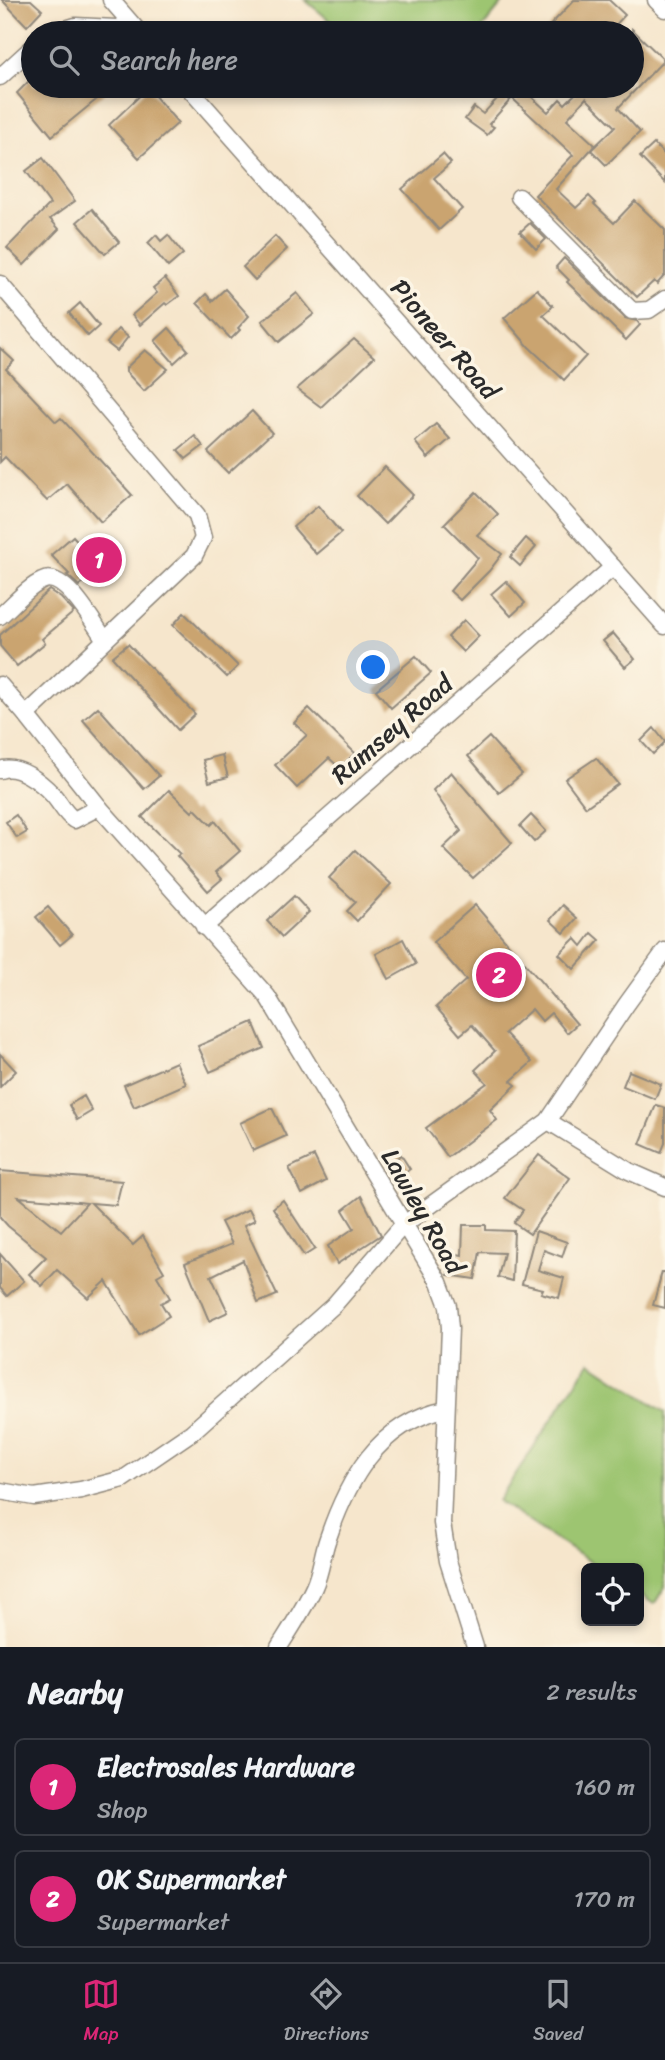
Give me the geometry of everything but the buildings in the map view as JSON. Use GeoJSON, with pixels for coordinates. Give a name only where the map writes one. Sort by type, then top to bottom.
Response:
{"type":"FeatureCollection","features":[{"type":"Feature","properties":{"kind":"street"},"geometry":{"type":"LineString","coordinates":[[111,0],[129,21]]}},
{"type":"Feature","properties":{"kind":"street"},"geometry":{"type":"LineString","coordinates":[[656,0],[665,9]]}},
{"type":"Feature","properties":{"kind":"street"},"geometry":{"type":"LineString","coordinates":[[0,77],[21,58]]}},
{"type":"Feature","properties":{"kind":"street","name":"Pioneer Road"},"geometry":{"type":"LineString","coordinates":[[198,98],[665,626]]}},
{"type":"Feature","properties":{"kind":"street"},"geometry":{"type":"LineString","coordinates":[[519,197],[632,311],[649,310],[665,299]]}},
{"type":"Feature","properties":{"kind":"street"},"geometry":{"type":"LineString","coordinates":[[0,284],[197,515],[203,538],[194,556],[26,715]]}},
{"type":"Feature","properties":{"kind":"street","name":"Rumsey Road"},"geometry":{"type":"LineString","coordinates":[[204,927],[613,567]]}},
{"type":"Feature","properties":{"kind":"street"},"geometry":{"type":"LineString","coordinates":[[0,616],[43,580],[53,579],[66,585],[105,640]]}},
{"type":"Feature","properties":{"kind":"street","name":"Lawley Road"},"geometry":{"type":"LineString","coordinates":[[0,685],[99,807],[267,996],[439,1282],[448,1306],[450,1328],[442,1523],[448,1561],[475,1647]]}},
{"type":"Feature","properties":{"kind":"street"},"geometry":{"type":"LineString","coordinates":[[0,770],[7,767],[20,770],[52,794],[65,814],[74,820],[99,807]]}},
{"type":"Feature","properties":{"kind":"street"},"geometry":{"type":"LineString","coordinates":[[0,1492],[34,1497],[123,1479],[192,1432],[334,1304],[403,1225],[548,1121],[665,951]]}},
{"type":"Feature","properties":{"kind":"street"},"geometry":{"type":"LineString","coordinates":[[548,1121],[629,1171],[665,1186]]}},
{"type":"Feature","properties":{"kind":"street"},"geometry":{"type":"LineString","coordinates":[[279,1647],[313,1589],[326,1543],[354,1478],[374,1450],[395,1430],[426,1413],[445,1409]]}},
{"type":"Feature","properties":{"kind":"green space"},"geometry":{"type":"Polygon","coordinates":[[[305,0],[505,0],[488,21],[330,21],[305,0]]]}},
{"type":"Feature","properties":{"kind":"green space"},"geometry":{"type":"Polygon","coordinates":[[[590,1362],[665,1412],[665,1587],[654,1604],[644,1597],[644,1563],[591,1563],[498,1501],[590,1362]]]}},
{"type":"Feature","properties":{"kind":"place","name":"Electrosales Hardware"},"geometry":{"type":"Point","coordinates":[99,560]}},
{"type":"Feature","properties":{"kind":"place","name":"OK Supermarket"},"geometry":{"type":"Point","coordinates":[499,975]}}]}
